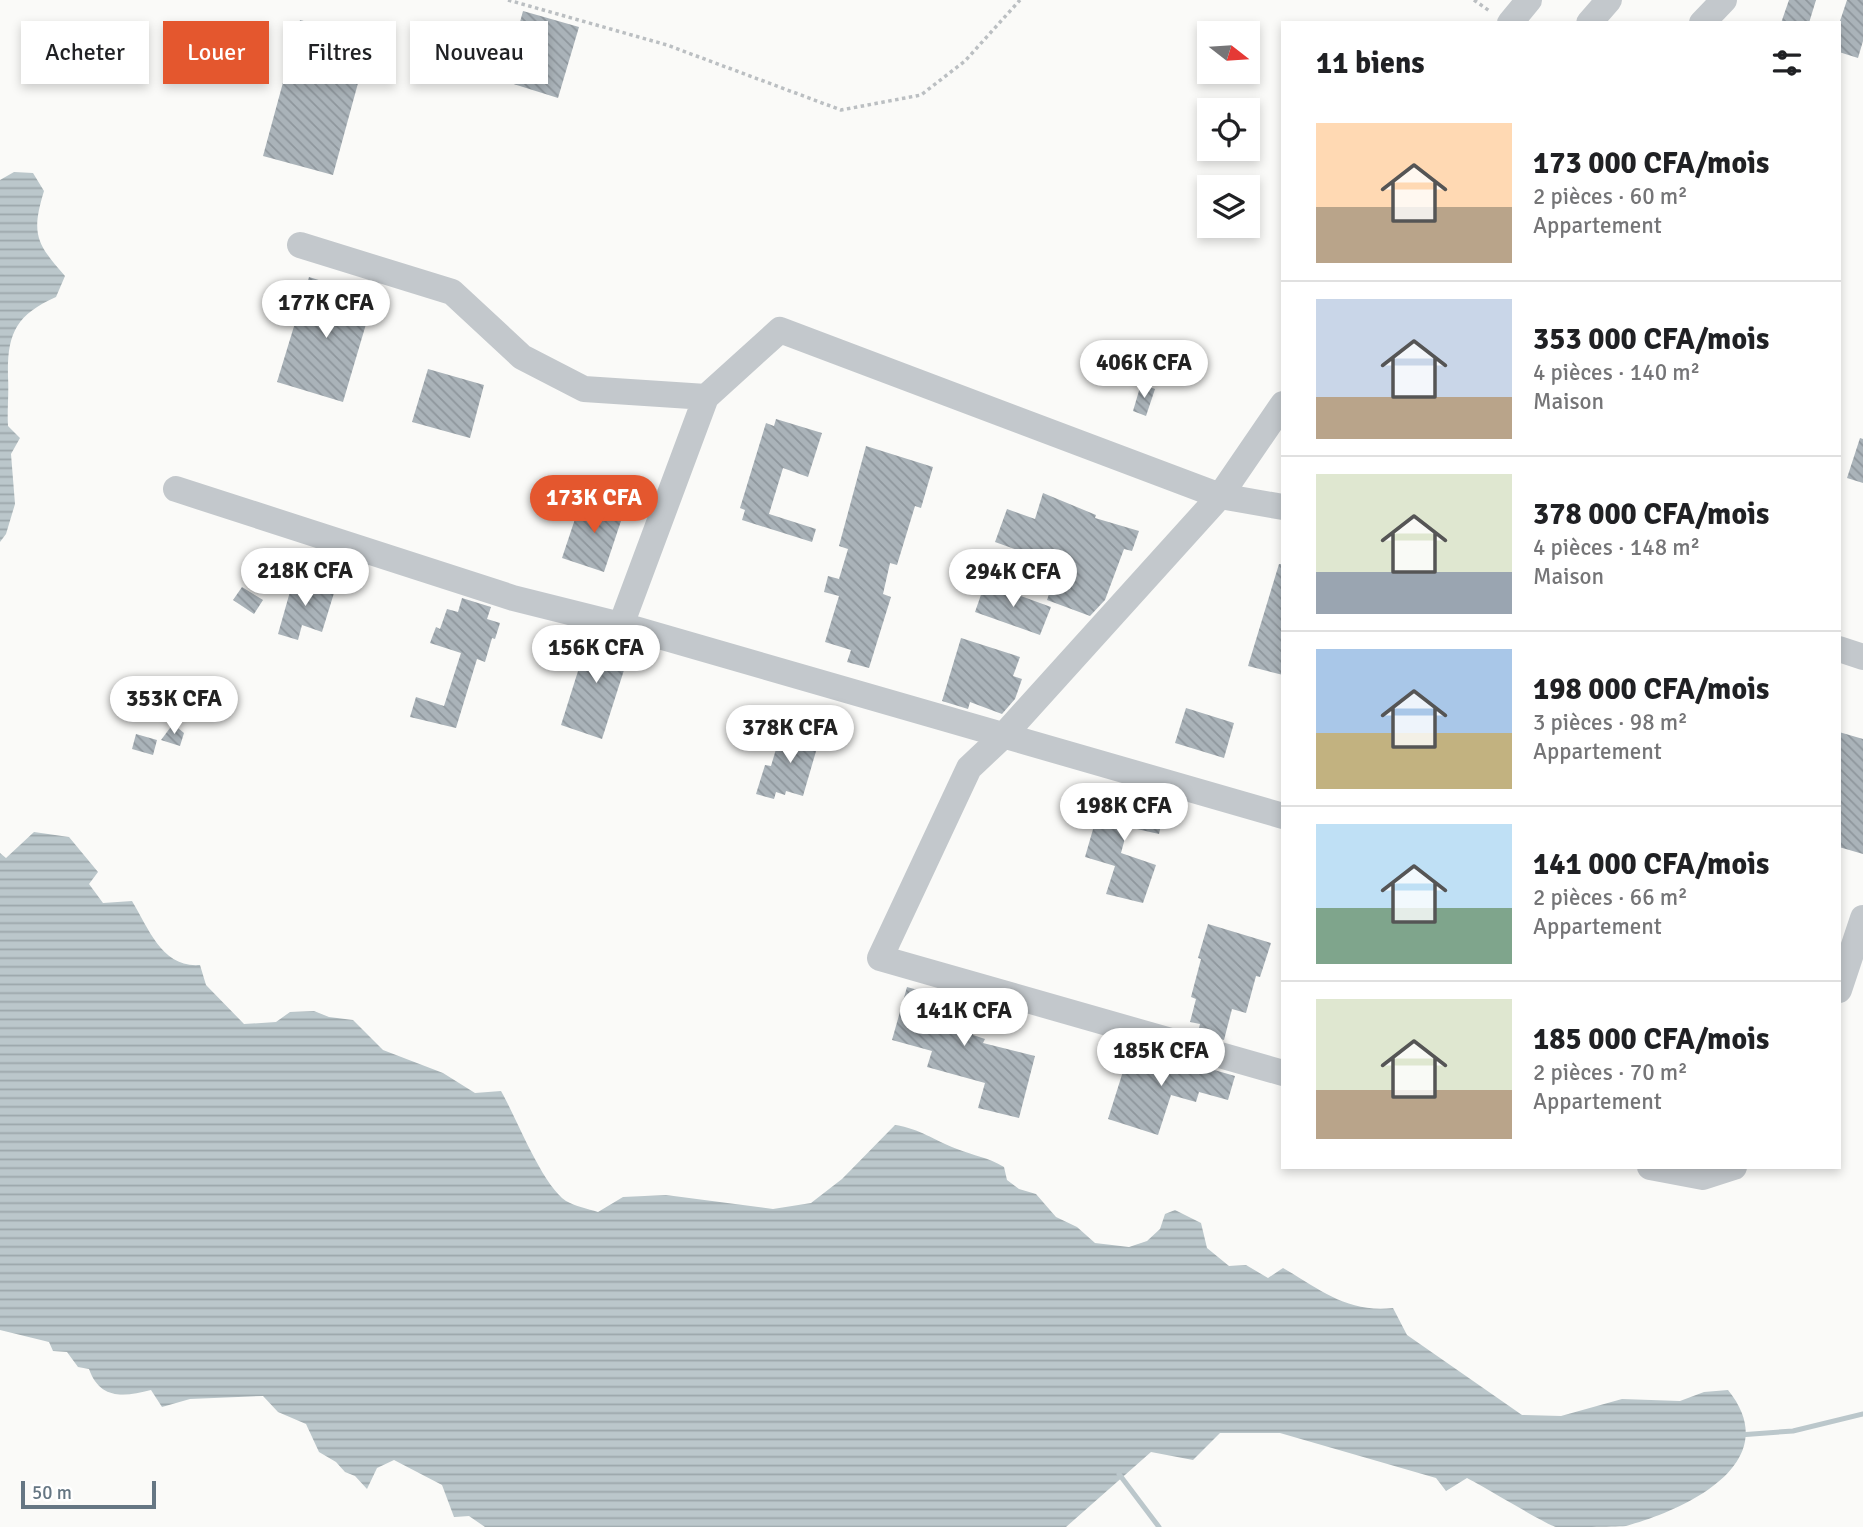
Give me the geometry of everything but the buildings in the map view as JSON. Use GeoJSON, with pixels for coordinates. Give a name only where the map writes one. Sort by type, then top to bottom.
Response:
{"type":"FeatureCollection","features":[{"type":"Feature","properties":{"kind":"street"},"geometry":{"type":"LineString","coordinates":[[1512,21],[1530,0]]}},
{"type":"Feature","properties":{"kind":"street"},"geometry":{"type":"LineString","coordinates":[[1591,21],[1609,0]]}},
{"type":"Feature","properties":{"kind":"street"},"geometry":{"type":"LineString","coordinates":[[1704,21],[1724,0]]}},
{"type":"Feature","properties":{"kind":"street"},"geometry":{"type":"LineString","coordinates":[[300,245],[452,292],[523,356],[584,389],[706,397]]}},
{"type":"Feature","properties":{"kind":"street"},"geometry":{"type":"LineString","coordinates":[[621,625],[706,397],[780,330],[1220,496],[1281,507]]}},
{"type":"Feature","properties":{"kind":"street"},"geometry":{"type":"LineString","coordinates":[[1281,407],[1220,496],[1004,736],[969,768],[880,958],[1281,1072]]}},
{"type":"Feature","properties":{"kind":"street"},"geometry":{"type":"LineString","coordinates":[[176,489],[513,598],[621,625],[1281,815]]}},
{"type":"Feature","properties":{"kind":"street"},"geometry":{"type":"LineString","coordinates":[[1841,650],[1863,657]]}},
{"type":"Feature","properties":{"kind":"street"},"geometry":{"type":"LineString","coordinates":[[1841,980],[1863,918]]}},
{"type":"Feature","properties":{"kind":"street"},"geometry":{"type":"LineString","coordinates":[[1661,1169],[1703,1177],[1728,1169]]}},
{"type":"Feature","properties":{"kind":"path"},"geometry":{"type":"LineString","coordinates":[[508,0],[667,45],[841,110],[921,95],[965,61],[1020,0]]}},
{"type":"Feature","properties":{"kind":"shaded area"},"geometry":{"type":"Polygon","coordinates":[[[14,172],[33,173],[44,191],[38,218],[39,237],[48,255],[65,276],[56,297],[31,311],[16,328],[9,349],[8,426],[20,438],[11,454],[15,504],[6,534],[0,542],[0,180],[14,172]]]}},
{"type":"Feature","properties":{"kind":"shaded area"},"geometry":{"type":"Polygon","coordinates":[[[34,832],[69,837],[98,872],[89,884],[103,903],[132,901],[158,945],[176,960],[200,965],[206,985],[244,1024],[276,1022],[290,1012],[314,1011],[329,1017],[353,1020],[383,1050],[443,1073],[475,1093],[501,1091],[548,1181],[566,1201],[577,1206],[598,1212],[623,1197],[666,1195],[773,1209],[811,1203],[842,1179],[895,1125],[920,1132],[1004,1167],[1007,1180],[1019,1189],[1036,1194],[1056,1217],[1077,1227],[1095,1243],[1129,1247],[1147,1241],[1160,1229],[1165,1214],[1175,1210],[1201,1223],[1207,1248],[1229,1266],[1246,1265],[1268,1278],[1283,1268],[1322,1292],[1348,1303],[1377,1309],[1393,1308],[1407,1335],[1522,1415],[1561,1416],[1622,1399],[1680,1401],[1704,1392],[1728,1390],[1743,1416],[1745,1440],[1737,1461],[1721,1479],[1700,1495],[1650,1519],[1626,1526],[1556,1527],[1467,1478],[1446,1491],[1436,1478],[1280,1433],[1220,1433],[1193,1460],[1151,1452],[1066,1527],[485,1527],[469,1516],[454,1517],[442,1485],[394,1460],[377,1468],[367,1489],[355,1476],[345,1472],[336,1462],[319,1452],[306,1424],[278,1412],[263,1396],[190,1399],[162,1407],[151,1390],[122,1395],[106,1391],[94,1379],[89,1369],[78,1367],[67,1352],[53,1351],[49,1342],[0,1330],[0,853],[6,858],[34,832]]]}},
{"type":"Feature","properties":{"kind":"waterway"},"geometry":{"type":"LineString","coordinates":[[1739,1435],[1793,1431],[1863,1414]]}},
{"type":"Feature","properties":{"kind":"waterway"},"geometry":{"type":"LineString","coordinates":[[1119,1474],[1159,1527]]}}]}
